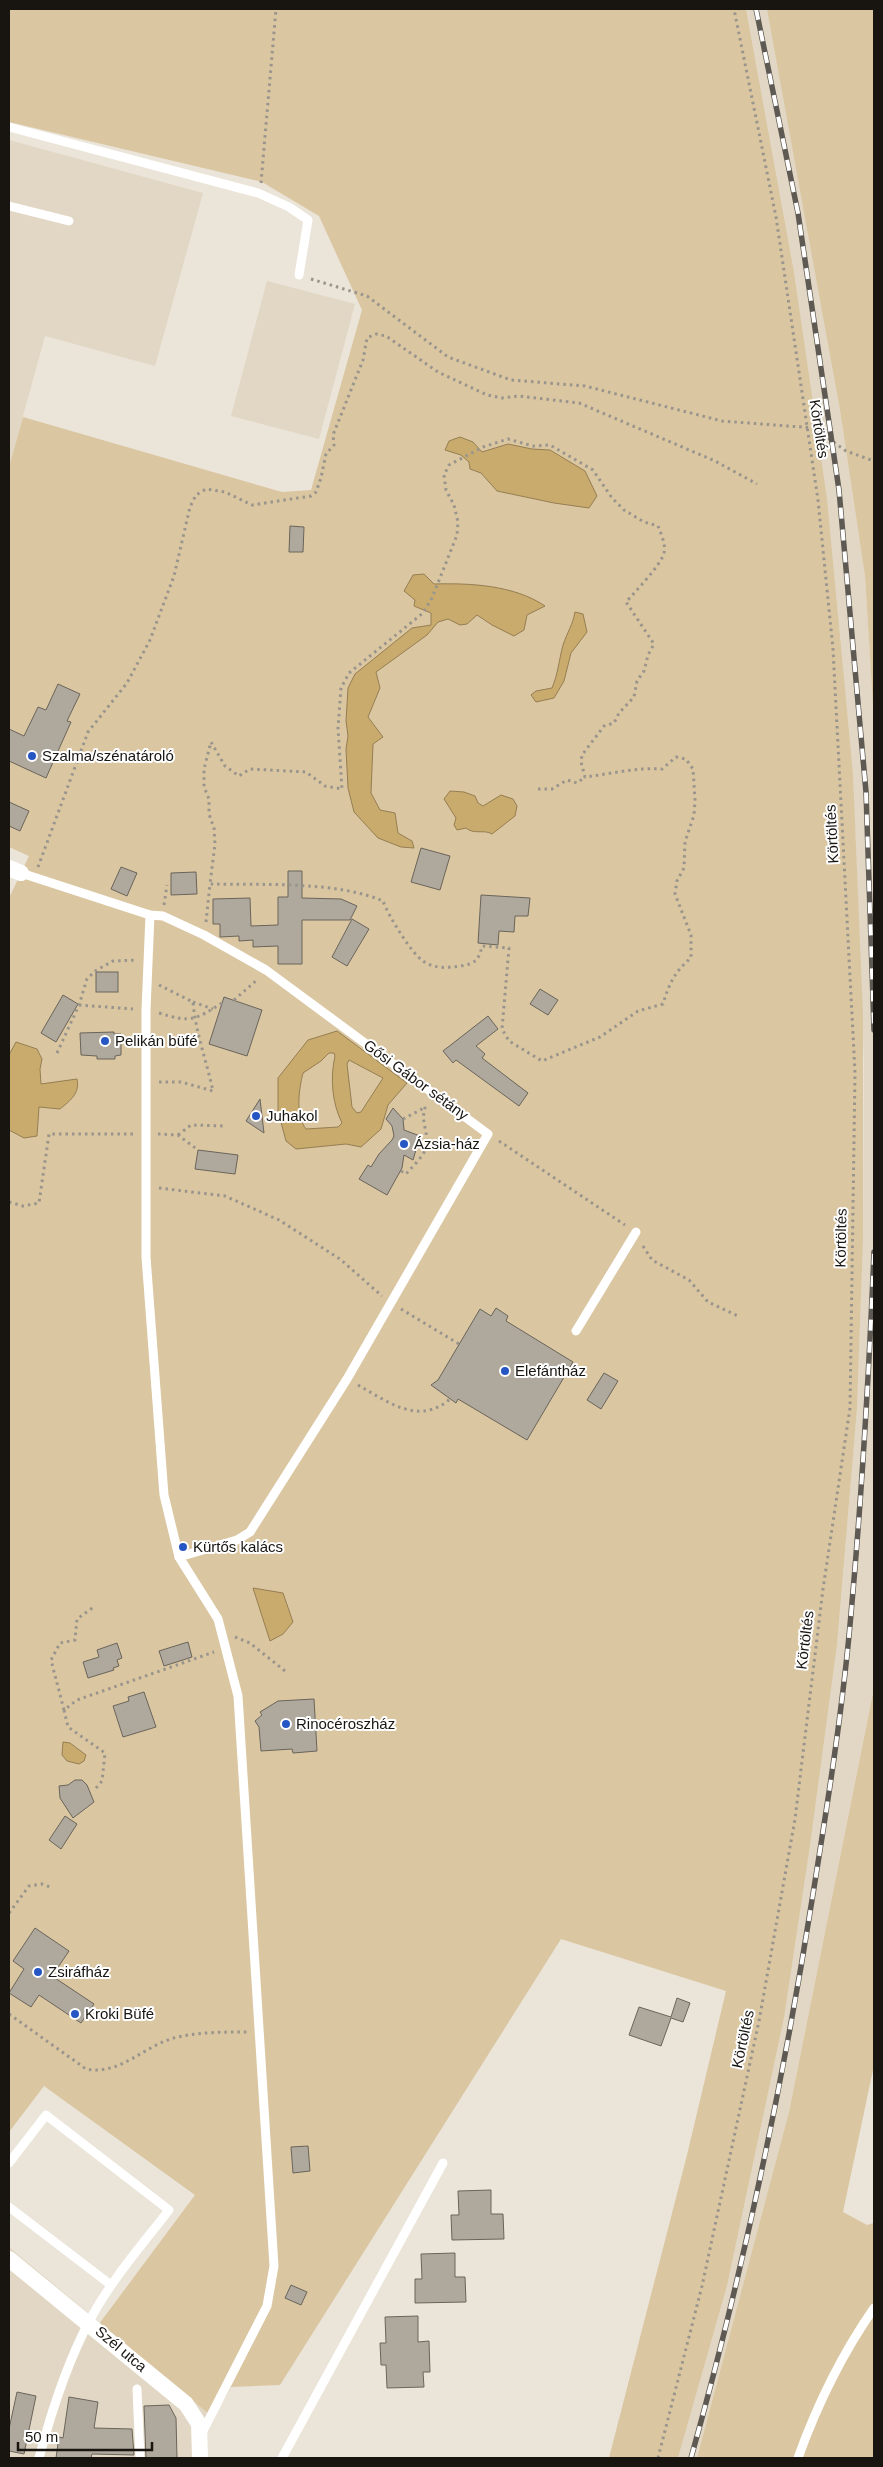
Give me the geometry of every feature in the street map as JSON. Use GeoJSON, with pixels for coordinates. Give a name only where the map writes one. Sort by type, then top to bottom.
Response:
{"type":"FeatureCollection","features":[{"type":"Feature","properties":{"kind":"street","name":"Szél utca"},"geometry":{"type":"LineString","coordinates":[[9,2259],[186,2404],[195,2414],[199,2424],[200,2458]]}},
{"type":"Feature","properties":{"kind":"lane"},"geometry":{"type":"LineString","coordinates":[[9,127],[258,193],[289,207],[308,220],[299,275]]}},
{"type":"Feature","properties":{"kind":"lane"},"geometry":{"type":"LineString","coordinates":[[9,206],[69,221]]}},
{"type":"Feature","properties":{"kind":"lane","name":"Gősi Gábor sétány"},"geometry":{"type":"LineString","coordinates":[[22,872],[150,915],[163,916],[204,935],[266,970],[488,1134]]}},
{"type":"Feature","properties":{"kind":"lane"},"geometry":{"type":"LineString","coordinates":[[150,915],[146,1010],[146,1257],[164,1496],[179,1557],[218,1619],[238,1696],[274,2266],[267,2306],[200,2438]]}},
{"type":"Feature","properties":{"kind":"lane"},"geometry":{"type":"LineString","coordinates":[[179,1557],[237,1540],[250,1532],[347,1379],[488,1134]]}},
{"type":"Feature","properties":{"kind":"lane"},"geometry":{"type":"LineString","coordinates":[[576,1331],[636,1232]]}},
{"type":"Feature","properties":{"kind":"lane"},"geometry":{"type":"LineString","coordinates":[[9,2163],[46,2115],[169,2210],[111,2285],[89,2323],[48,2425],[40,2458]]}},
{"type":"Feature","properties":{"kind":"lane"},"geometry":{"type":"LineString","coordinates":[[282,2458],[443,2163]]}},
{"type":"Feature","properties":{"kind":"lane"},"geometry":{"type":"LineString","coordinates":[[9,2207],[111,2285]]}},
{"type":"Feature","properties":{"kind":"lane"},"geometry":{"type":"LineString","coordinates":[[798,2458],[826,2388],[854,2337],[874,2308]]}},
{"type":"Feature","properties":{"kind":"lane"},"geometry":{"type":"LineString","coordinates":[[138,2389],[140,2458]]}},
{"type":"Feature","properties":{"kind":"path"},"geometry":{"type":"LineString","coordinates":[[262,182],[276,9]]}},
{"type":"Feature","properties":{"kind":"path","name":"Körtöltés"},"geometry":{"type":"LineString","coordinates":[[658,2458],[702,2286],[759,2020],[794,1819],[823,1589],[850,1408],[855,1073],[833,649],[818,500],[776,217],[734,9]]}},
{"type":"Feature","properties":{"kind":"path"},"geometry":{"type":"LineString","coordinates":[[299,275],[367,296],[448,357],[511,380],[585,386],[722,422],[814,428],[846,451],[874,461]]}},
{"type":"Feature","properties":{"kind":"path"},"geometry":{"type":"LineString","coordinates":[[22,872],[88,732],[128,683],[150,640],[174,576],[190,507],[196,495],[206,489],[225,492],[252,505],[311,496],[316,492],[322,478],[324,461],[334,445],[333,435],[343,406],[363,360],[367,338],[376,334],[386,336],[438,372],[488,395],[502,398],[518,396],[579,403],[715,461],[757,484]]}},
{"type":"Feature","properties":{"kind":"path"},"geometry":{"type":"LineString","coordinates":[[204,935],[215,844],[209,799],[204,788],[204,769],[211,742],[225,766],[239,776],[250,769],[306,772],[325,786],[342,790],[338,728],[341,688],[349,673],[423,613],[441,576],[450,546],[457,535],[458,522],[454,504],[446,490],[444,474],[448,465],[483,447],[508,439],[533,446],[550,445],[593,470],[612,498],[624,510],[644,522],[658,526],[664,543],[664,554],[646,580],[626,602],[654,644],[648,655],[644,671],[637,681],[634,697],[619,713],[614,723],[604,726],[582,755],[581,762],[585,777]]}},
{"type":"Feature","properties":{"kind":"path"},"geometry":{"type":"LineString","coordinates":[[210,884],[320,888],[372,896],[383,901],[389,917],[423,961],[444,969],[472,965],[479,959],[482,946],[509,948],[502,1029],[509,1041],[542,1060],[600,1036],[638,1011],[663,1004],[670,980],[681,966],[691,958],[691,935],[676,894],[678,881],[684,868],[685,842],[694,815],[693,769],[686,759],[676,758],[662,769],[647,768],[585,777],[577,783],[567,780],[552,789],[538,790]]}},
{"type":"Feature","properties":{"kind":"path"},"geometry":{"type":"LineString","coordinates":[[163,916],[167,885]]}},
{"type":"Feature","properties":{"kind":"path"},"geometry":{"type":"LineString","coordinates":[[57,1053],[79,1005],[87,980],[95,971],[114,961],[148,960]]}},
{"type":"Feature","properties":{"kind":"path"},"geometry":{"type":"LineString","coordinates":[[234,1000],[266,970]]}},
{"type":"Feature","properties":{"kind":"path"},"geometry":{"type":"LineString","coordinates":[[147,979],[193,1002],[213,1009]]}},
{"type":"Feature","properties":{"kind":"path"},"geometry":{"type":"LineString","coordinates":[[146,1082],[181,1082],[213,1091],[201,1037],[195,1020],[193,1002]]}},
{"type":"Feature","properties":{"kind":"path"},"geometry":{"type":"LineString","coordinates":[[79,1005],[146,1010],[177,1019],[195,1020],[222,1003]]}},
{"type":"Feature","properties":{"kind":"path"},"geometry":{"type":"LineString","coordinates":[[401,1171],[406,1174],[426,1150],[427,1138],[423,1121],[425,1108],[435,1093]]}},
{"type":"Feature","properties":{"kind":"path"},"geometry":{"type":"LineString","coordinates":[[403,1119],[425,1108]]}},
{"type":"Feature","properties":{"kind":"path"},"geometry":{"type":"LineString","coordinates":[[178,1135],[192,1125],[225,1126]]}},
{"type":"Feature","properties":{"kind":"path"},"geometry":{"type":"LineString","coordinates":[[9,1202],[23,1206],[39,1203],[49,1134],[178,1135],[198,1150]]}},
{"type":"Feature","properties":{"kind":"path"},"geometry":{"type":"LineString","coordinates":[[488,1134],[636,1232],[652,1260],[689,1280],[708,1302],[740,1317]]}},
{"type":"Feature","properties":{"kind":"path"},"geometry":{"type":"LineString","coordinates":[[146,1187],[225,1196],[279,1220],[340,1259],[390,1302],[459,1344]]}},
{"type":"Feature","properties":{"kind":"path"},"geometry":{"type":"LineString","coordinates":[[347,1379],[397,1408],[414,1412],[434,1410],[450,1399]]}},
{"type":"Feature","properties":{"kind":"path"},"geometry":{"type":"LineString","coordinates":[[95,1606],[77,1619],[75,1640],[60,1643],[51,1660],[68,1727],[105,1753],[102,1781],[96,1788]]}},
{"type":"Feature","properties":{"kind":"path"},"geometry":{"type":"LineString","coordinates":[[222,1633],[250,1643],[285,1671]]}},
{"type":"Feature","properties":{"kind":"path"},"geometry":{"type":"LineString","coordinates":[[64,1710],[77,1700],[226,1647]]}},
{"type":"Feature","properties":{"kind":"path"},"geometry":{"type":"LineString","coordinates":[[9,1913],[29,1886],[42,1884],[53,1888]]}},
{"type":"Feature","properties":{"kind":"path"},"geometry":{"type":"LineString","coordinates":[[9,2014],[86,2069],[99,2072],[113,2068],[177,2037],[222,2032],[259,2032]]}},
{"type":"Feature","properties":{"kind":"shaded area"},"geometry":{"type":"Polygon","coordinates":[[[9,9],[746,9],[794,272],[827,498],[853,773],[863,1016],[863,1240],[857,1409],[837,1645],[810,1846],[784,2018],[727,2286],[678,2458],[609,2458],[687,2155],[726,1991],[561,1939],[280,2385],[231,2387],[214,2418],[99,2324],[195,2195],[44,2086],[9,2132],[9,898],[29,856],[9,847],[9,467],[23,417],[282,492],[311,490],[362,310],[319,216],[262,182],[9,122],[9,9]]]}},
{"type":"Feature","properties":{"kind":"shaded area"},"geometry":{"type":"Polygon","coordinates":[[[746,9],[767,9],[771,24],[840,410],[865,576],[874,723],[874,1688],[789,2112],[697,2458],[678,2458],[727,2286],[784,2018],[810,1846],[837,1645],[857,1409],[863,1240],[864,1061],[853,773],[827,498],[794,272],[746,9]]]}},
{"type":"Feature","properties":{"kind":"shaded area"},"geometry":{"type":"Polygon","coordinates":[[[767,9],[874,9],[874,723],[865,576],[840,410],[767,9]]]}},
{"type":"Feature","properties":{"kind":"shaded area"},"geometry":{"type":"Polygon","coordinates":[[[9,140],[203,193],[155,366],[45,336],[9,467],[9,140]]]}},
{"type":"Feature","properties":{"kind":"shaded area"},"geometry":{"type":"Polygon","coordinates":[[[267,281],[355,304],[319,439],[231,416],[267,281]]]}},
{"type":"Feature","properties":{"kind":"shaded area"},"geometry":{"type":"Polygon","coordinates":[[[460,437],[473,442],[482,452],[508,444],[532,449],[550,450],[585,471],[597,496],[589,508],[497,491],[481,473],[470,469],[469,462],[461,455],[445,450],[449,441],[460,437]]]}},
{"type":"Feature","properties":{"kind":"shaded area"},"geometry":{"type":"Polygon","coordinates":[[[424,574],[434,584],[491,587],[520,594],[545,606],[527,615],[524,630],[514,636],[477,615],[467,624],[460,625],[448,619],[438,622],[427,635],[376,672],[380,688],[368,717],[383,737],[373,744],[371,793],[380,810],[395,813],[398,833],[412,841],[414,848],[401,847],[378,838],[354,812],[348,788],[346,749],[348,736],[346,721],[348,688],[355,674],[412,628],[431,625],[431,613],[414,606],[415,600],[404,591],[413,575],[424,574]]]}},
{"type":"Feature","properties":{"kind":"shaded area"},"geometry":{"type":"Polygon","coordinates":[[[575,612],[583,614],[587,632],[571,653],[564,681],[554,698],[536,702],[531,695],[536,691],[552,688],[563,645],[575,612]]]}},
{"type":"Feature","properties":{"kind":"shaded area"},"geometry":{"type":"Polygon","coordinates":[[[450,791],[464,792],[475,796],[478,803],[483,806],[501,795],[513,799],[517,806],[515,816],[492,834],[472,831],[466,828],[457,830],[454,825],[456,818],[444,799],[450,791]]]}},
{"type":"Feature","properties":{"kind":"shaded area"},"geometry":{"type":"Polygon","coordinates":[[[337,1031],[407,1083],[388,1105],[381,1129],[361,1147],[346,1144],[296,1149],[286,1141],[278,1111],[278,1078],[308,1040],[337,1031]],[[329,1053],[303,1073],[299,1094],[299,1109],[300,1117],[306,1129],[338,1127],[342,1123],[336,1107],[333,1090],[335,1056],[334,1053],[329,1053]],[[349,1060],[347,1064],[352,1107],[357,1113],[361,1112],[383,1078],[349,1060]]]}},
{"type":"Feature","properties":{"kind":"shaded area"},"geometry":{"type":"Polygon","coordinates":[[[16,1042],[37,1049],[42,1059],[40,1069],[41,1084],[77,1079],[78,1084],[74,1096],[60,1109],[39,1107],[37,1136],[24,1138],[9,1130],[9,1055],[16,1042]]]}},
{"type":"Feature","properties":{"kind":"shaded area"},"geometry":{"type":"Polygon","coordinates":[[[253,1588],[283,1593],[293,1622],[283,1634],[270,1641],[253,1588]]]}},
{"type":"Feature","properties":{"kind":"shaded area"},"geometry":{"type":"Polygon","coordinates":[[[874,1688],[874,2065],[843,2212],[867,2225],[874,2223],[874,2458],[697,2458],[789,2112],[874,1688]]]}},
{"type":"Feature","properties":{"kind":"shaded area"},"geometry":{"type":"Polygon","coordinates":[[[63,1742],[70,1743],[86,1755],[84,1761],[79,1764],[67,1761],[62,1755],[63,1742]]]}},
{"type":"Feature","properties":{"kind":"shaded area"},"geometry":{"type":"Polygon","coordinates":[[[9,2247],[214,2418],[204,2440],[205,2458],[9,2458],[9,2247]]]}},
{"type":"Feature","properties":{"kind":"building"},"geometry":{"type":"Polygon","coordinates":[[[290,526],[304,527],[303,552],[289,552],[290,526]]]}},
{"type":"Feature","properties":{"kind":"building"},"geometry":{"type":"Polygon","coordinates":[[[58,684],[80,694],[67,721],[71,722],[46,778],[9,761],[9,729],[24,736],[38,707],[46,710],[58,684]]]}},
{"type":"Feature","properties":{"kind":"building"},"geometry":{"type":"Polygon","coordinates":[[[9,802],[29,811],[20,831],[9,826],[9,802]]]}},
{"type":"Feature","properties":{"kind":"building"},"geometry":{"type":"Polygon","coordinates":[[[421,848],[450,856],[440,890],[411,882],[421,848]]]}},
{"type":"Feature","properties":{"kind":"building"},"geometry":{"type":"Polygon","coordinates":[[[121,867],[137,873],[127,896],[111,889],[121,867]]]}},
{"type":"Feature","properties":{"kind":"building"},"geometry":{"type":"Polygon","coordinates":[[[288,871],[302,871],[302,898],[341,899],[357,906],[350,920],[302,920],[302,964],[278,964],[278,946],[253,947],[253,940],[239,941],[239,936],[220,937],[220,924],[213,924],[213,899],[250,898],[251,926],[278,925],[278,897],[288,897],[288,871]]]}},
{"type":"Feature","properties":{"kind":"building"},"geometry":{"type":"Polygon","coordinates":[[[196,872],[197,894],[171,895],[171,873],[196,872]]]}},
{"type":"Feature","properties":{"kind":"building"},"geometry":{"type":"Polygon","coordinates":[[[481,895],[530,898],[528,916],[515,916],[514,932],[499,931],[498,945],[478,943],[481,895]]]}},
{"type":"Feature","properties":{"kind":"building"},"geometry":{"type":"Polygon","coordinates":[[[352,919],[369,929],[347,966],[332,957],[352,919]]]}},
{"type":"Feature","properties":{"kind":"building"},"geometry":{"type":"Polygon","coordinates":[[[96,972],[118,972],[118,992],[96,992],[96,972]]]}},
{"type":"Feature","properties":{"kind":"building"},"geometry":{"type":"Polygon","coordinates":[[[540,989],[558,1000],[548,1015],[530,1004],[540,989]]]}},
{"type":"Feature","properties":{"kind":"building"},"geometry":{"type":"Polygon","coordinates":[[[63,995],[78,1004],[56,1042],[41,1033],[63,995]]]}},
{"type":"Feature","properties":{"kind":"building"},"geometry":{"type":"Polygon","coordinates":[[[224,997],[262,1010],[247,1056],[209,1044],[224,997]]]}},
{"type":"Feature","properties":{"kind":"building"},"geometry":{"type":"Polygon","coordinates":[[[488,1016],[498,1029],[476,1046],[485,1054],[482,1058],[528,1093],[519,1106],[456,1060],[453,1063],[443,1051],[488,1016]]]}},
{"type":"Feature","properties":{"kind":"building","name":"Pelikán büfé"},"geometry":{"type":"Polygon","coordinates":[[[114,1032],[114,1034],[121,1034],[121,1055],[115,1056],[115,1059],[97,1059],[97,1056],[81,1055],[80,1033],[114,1032]]]}},
{"type":"Feature","properties":{"kind":"building"},"geometry":{"type":"Polygon","coordinates":[[[260,1099],[264,1133],[246,1121],[260,1099]]]}},
{"type":"Feature","properties":{"kind":"building","name":"Ázsia-ház"},"geometry":{"type":"Polygon","coordinates":[[[393,1108],[403,1119],[404,1130],[420,1136],[413,1160],[404,1155],[402,1168],[387,1195],[359,1179],[368,1165],[371,1167],[394,1136],[392,1126],[386,1119],[393,1108]]]}},
{"type":"Feature","properties":{"kind":"building"},"geometry":{"type":"Polygon","coordinates":[[[198,1150],[238,1155],[235,1174],[195,1169],[198,1150]]]}},
{"type":"Feature","properties":{"kind":"building","name":"Elefántház"},"geometry":{"type":"Polygon","coordinates":[[[496,1308],[508,1316],[506,1321],[573,1362],[527,1440],[458,1399],[456,1403],[431,1385],[438,1380],[480,1309],[491,1316],[496,1308]]]}},
{"type":"Feature","properties":{"kind":"building"},"geometry":{"type":"Polygon","coordinates":[[[604,1373],[618,1381],[601,1409],[587,1400],[604,1373]]]}},
{"type":"Feature","properties":{"kind":"building"},"geometry":{"type":"Polygon","coordinates":[[[188,1642],[192,1657],[164,1666],[159,1651],[188,1642]]]}},
{"type":"Feature","properties":{"kind":"building"},"geometry":{"type":"Polygon","coordinates":[[[117,1643],[122,1658],[117,1660],[119,1666],[113,1668],[114,1670],[88,1678],[83,1662],[99,1657],[97,1650],[117,1643]]]}},
{"type":"Feature","properties":{"kind":"building"},"geometry":{"type":"Polygon","coordinates":[[[144,1692],[156,1727],[123,1737],[113,1706],[129,1701],[128,1697],[144,1692]]]}},
{"type":"Feature","properties":{"kind":"building","name":"Rinocéroszház"},"geometry":{"type":"Polygon","coordinates":[[[314,1699],[317,1751],[293,1753],[292,1749],[261,1751],[259,1727],[255,1721],[262,1715],[260,1712],[278,1701],[314,1699]]]}},
{"type":"Feature","properties":{"kind":"building"},"geometry":{"type":"Polygon","coordinates":[[[75,1780],[82,1780],[87,1785],[94,1802],[73,1818],[60,1798],[59,1786],[68,1785],[75,1780]]]}},
{"type":"Feature","properties":{"kind":"building"},"geometry":{"type":"Polygon","coordinates":[[[65,1816],[77,1824],[61,1849],[49,1840],[65,1816]]]}},
{"type":"Feature","properties":{"kind":"building","name":"Zsiráfház"},"geometry":{"type":"Polygon","coordinates":[[[35,1928],[69,1951],[52,1976],[94,2004],[81,2023],[39,1995],[31,2007],[9,1993],[24,1969],[13,1961],[35,1928]]]}},
{"type":"Feature","properties":{"kind":"building"},"geometry":{"type":"Polygon","coordinates":[[[677,1998],[690,2003],[683,2022],[671,2018],[661,2046],[629,2035],[639,2007],[671,2017],[677,1998]]]}},
{"type":"Feature","properties":{"kind":"building"},"geometry":{"type":"Polygon","coordinates":[[[308,2146],[310,2171],[293,2173],[291,2147],[308,2146]]]}},
{"type":"Feature","properties":{"kind":"building"},"geometry":{"type":"Polygon","coordinates":[[[491,2190],[491,2214],[503,2214],[504,2239],[452,2240],[451,2215],[459,2215],[458,2191],[491,2190]]]}},
{"type":"Feature","properties":{"kind":"building"},"geometry":{"type":"Polygon","coordinates":[[[455,2253],[455,2277],[465,2277],[466,2302],[415,2303],[415,2279],[422,2279],[421,2254],[455,2253]]]}},
{"type":"Feature","properties":{"kind":"building"},"geometry":{"type":"Polygon","coordinates":[[[291,2285],[307,2292],[301,2305],[285,2298],[291,2285]]]}},
{"type":"Feature","properties":{"kind":"building"},"geometry":{"type":"Polygon","coordinates":[[[418,2316],[418,2342],[429,2341],[430,2372],[423,2372],[424,2387],[387,2388],[386,2365],[381,2365],[380,2343],[386,2343],[385,2317],[418,2316]]]}},
{"type":"Feature","properties":{"kind":"building"},"geometry":{"type":"Polygon","coordinates":[[[17,2392],[36,2396],[24,2454],[9,2451],[9,2429],[17,2392]]]}},
{"type":"Feature","properties":{"kind":"building"},"geometry":{"type":"Polygon","coordinates":[[[69,2397],[98,2402],[94,2428],[132,2429],[134,2455],[92,2454],[91,2458],[56,2458],[59,2437],[63,2438],[69,2397]]]}},
{"type":"Feature","properties":{"kind":"building"},"geometry":{"type":"Polygon","coordinates":[[[169,2405],[176,2418],[177,2458],[146,2458],[144,2406],[169,2405]]]}},
{"type":"Feature","properties":{"kind":"railway"},"geometry":{"type":"LineString","coordinates":[[756,9],[798,213],[839,490],[866,792],[874,1030]]}},
{"type":"Feature","properties":{"kind":"railway"},"geometry":{"type":"LineString","coordinates":[[691,2458],[745,2248],[775,2107],[789,2036],[830,1789],[848,1649],[855,1569],[865,1433],[874,1252]]}},
{"type":"Feature","properties":{"kind":"place","name":"Szalma/szénatároló"},"geometry":{"type":"Point","coordinates":[32,756]}},
{"type":"Feature","properties":{"kind":"place","name":"Pelikán büfé"},"geometry":{"type":"Point","coordinates":[105,1041]}},
{"type":"Feature","properties":{"kind":"place","name":"Juhakol"},"geometry":{"type":"Point","coordinates":[256,1116]}},
{"type":"Feature","properties":{"kind":"place","name":"Ázsia-ház"},"geometry":{"type":"Point","coordinates":[404,1144]}},
{"type":"Feature","properties":{"kind":"place","name":"Elefántház"},"geometry":{"type":"Point","coordinates":[505,1371]}},
{"type":"Feature","properties":{"kind":"place","name":"Kürtős kalács"},"geometry":{"type":"Point","coordinates":[183,1547]}},
{"type":"Feature","properties":{"kind":"place","name":"Rinocéroszház"},"geometry":{"type":"Point","coordinates":[286,1724]}},
{"type":"Feature","properties":{"kind":"place","name":"Zsiráfház"},"geometry":{"type":"Point","coordinates":[38,1972]}},
{"type":"Feature","properties":{"kind":"place","name":"Kroki Büfé"},"geometry":{"type":"Point","coordinates":[75,2014]}}]}
